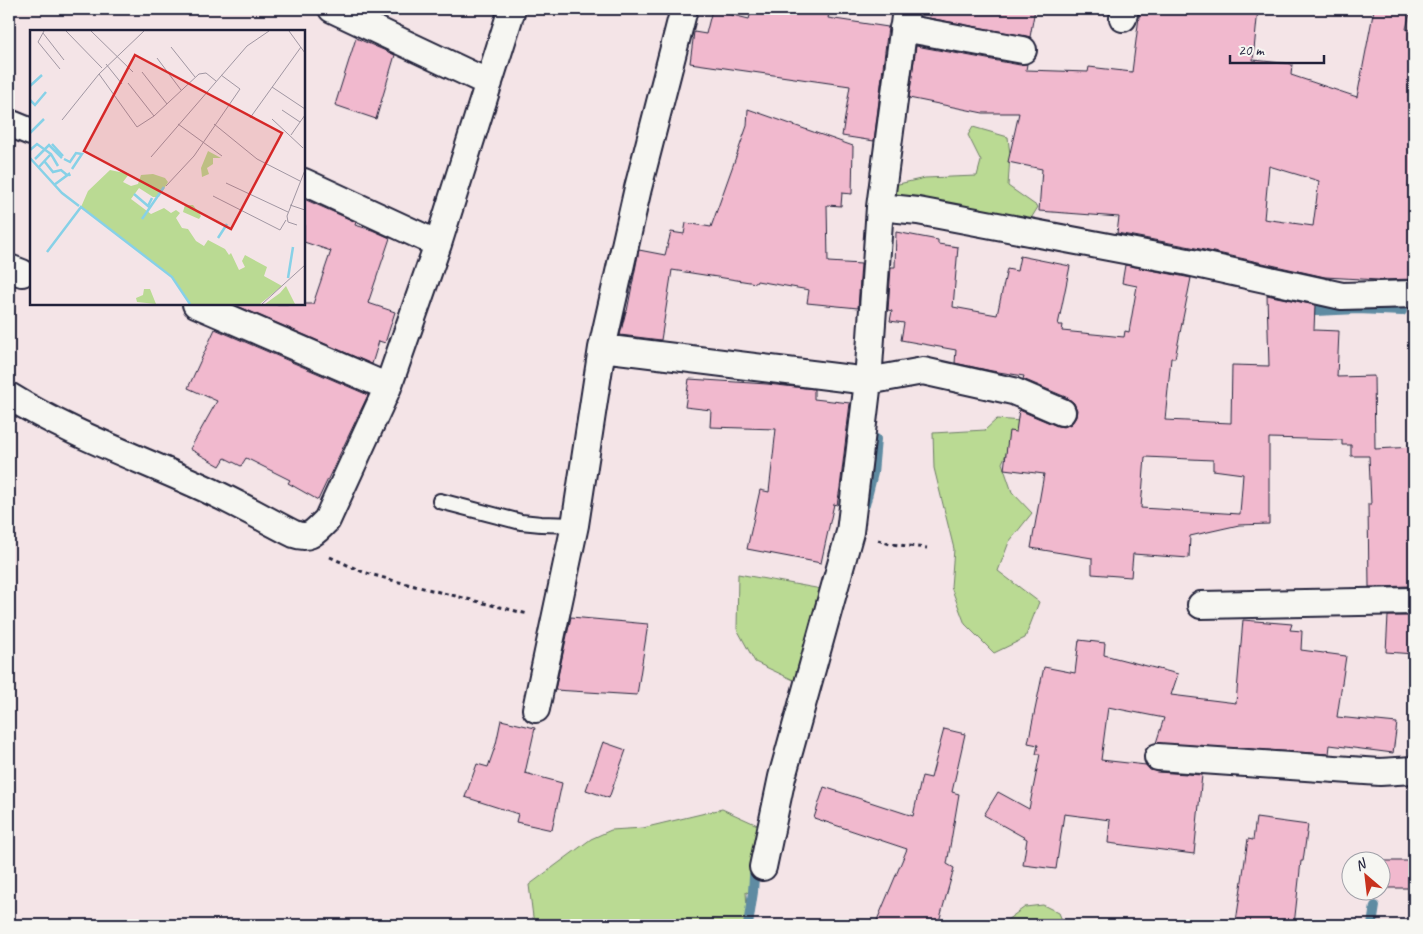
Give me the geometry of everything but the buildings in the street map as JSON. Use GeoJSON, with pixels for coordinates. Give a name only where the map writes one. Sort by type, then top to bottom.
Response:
{"type":"FeatureCollection","features":[{"type":"Feature","properties":{"kind":"street"},"geometry":{"type":"LineString","coordinates":[[332,9],[489,83]]}},
{"type":"Feature","properties":{"kind":"street"},"geometry":{"type":"LineString","coordinates":[[9,396],[28,408],[198,485],[294,534],[304,537],[312,534],[327,520],[388,387],[438,244],[512,9]]}},
{"type":"Feature","properties":{"kind":"street"},"geometry":{"type":"LineString","coordinates":[[536,709],[575,525],[602,348],[638,188],[684,9]]}},
{"type":"Feature","properties":{"kind":"street"},"geometry":{"type":"LineString","coordinates":[[763,867],[782,777],[850,532],[868,381],[880,207],[904,18],[1023,50]]}},
{"type":"Feature","properties":{"kind":"street"},"geometry":{"type":"LineString","coordinates":[[9,123],[30,132]]}},
{"type":"Feature","properties":{"kind":"street"},"geometry":{"type":"LineString","coordinates":[[305,182],[438,244]]}},
{"type":"Feature","properties":{"kind":"street"},"geometry":{"type":"LineString","coordinates":[[880,207],[918,211],[1178,260],[1342,296],[1414,294]]}},
{"type":"Feature","properties":{"kind":"street"},"geometry":{"type":"LineString","coordinates":[[198,305],[388,387]]}},
{"type":"Feature","properties":{"kind":"street"},"geometry":{"type":"LineString","coordinates":[[602,348],[868,381],[924,372],[1013,391],[1062,412]]}},
{"type":"Feature","properties":{"kind":"street"},"geometry":{"type":"LineString","coordinates":[[1201,605],[1414,601]]}},
{"type":"Feature","properties":{"kind":"street"},"geometry":{"type":"LineString","coordinates":[[1158,757],[1380,772],[1414,770]]}},
{"type":"Feature","properties":{"kind":"lane"},"geometry":{"type":"LineString","coordinates":[[440,501],[521,522],[575,525]]}},
{"type":"Feature","properties":{"kind":"path"},"geometry":{"type":"LineString","coordinates":[[850,532],[890,544],[927,548]]}},
{"type":"Feature","properties":{"kind":"path"},"geometry":{"type":"LineString","coordinates":[[304,537],[332,558],[363,572],[449,596],[556,620]]}},
{"type":"Feature","properties":{"kind":"green space"},"geometry":{"type":"Polygon","coordinates":[[[973,127],[1008,137],[1010,155],[1008,186],[1038,207],[1027,225],[892,207],[894,185],[925,178],[977,176],[981,161],[968,135],[973,127]]]}},
{"type":"Feature","properties":{"kind":"green space"},"geometry":{"type":"Polygon","coordinates":[[[997,419],[1060,426],[1012,440],[1002,463],[1012,492],[1032,513],[1009,542],[998,571],[1039,602],[1025,638],[994,653],[965,624],[951,587],[954,549],[934,468],[933,433],[985,430],[997,419]]]}},
{"type":"Feature","properties":{"kind":"green space"},"geometry":{"type":"Polygon","coordinates":[[[738,574],[827,590],[802,684],[755,662],[737,629],[738,574]]]}},
{"type":"Feature","properties":{"kind":"green space"},"geometry":{"type":"Polygon","coordinates":[[[722,809],[764,828],[756,895],[746,892],[748,925],[534,925],[529,885],[591,839],[611,830],[643,828],[722,809]]]}},
{"type":"Feature","properties":{"kind":"green space"},"geometry":{"type":"Polygon","coordinates":[[[1043,905],[1059,913],[1064,925],[1000,925],[1025,907],[1043,905]]]}},
{"type":"Feature","properties":{"kind":"waterway"},"geometry":{"type":"LineString","coordinates":[[1303,309],[1315,311],[1358,309],[1402,311]]}},
{"type":"Feature","properties":{"kind":"waterway"},"geometry":{"type":"LineString","coordinates":[[865,505],[873,473],[876,439]]}},
{"type":"Feature","properties":{"kind":"waterway"},"geometry":{"type":"LineString","coordinates":[[748,925],[755,862]]}},
{"type":"Feature","properties":{"kind":"waterway"},"geometry":{"type":"LineString","coordinates":[[1372,925],[1375,906]]}}]}
